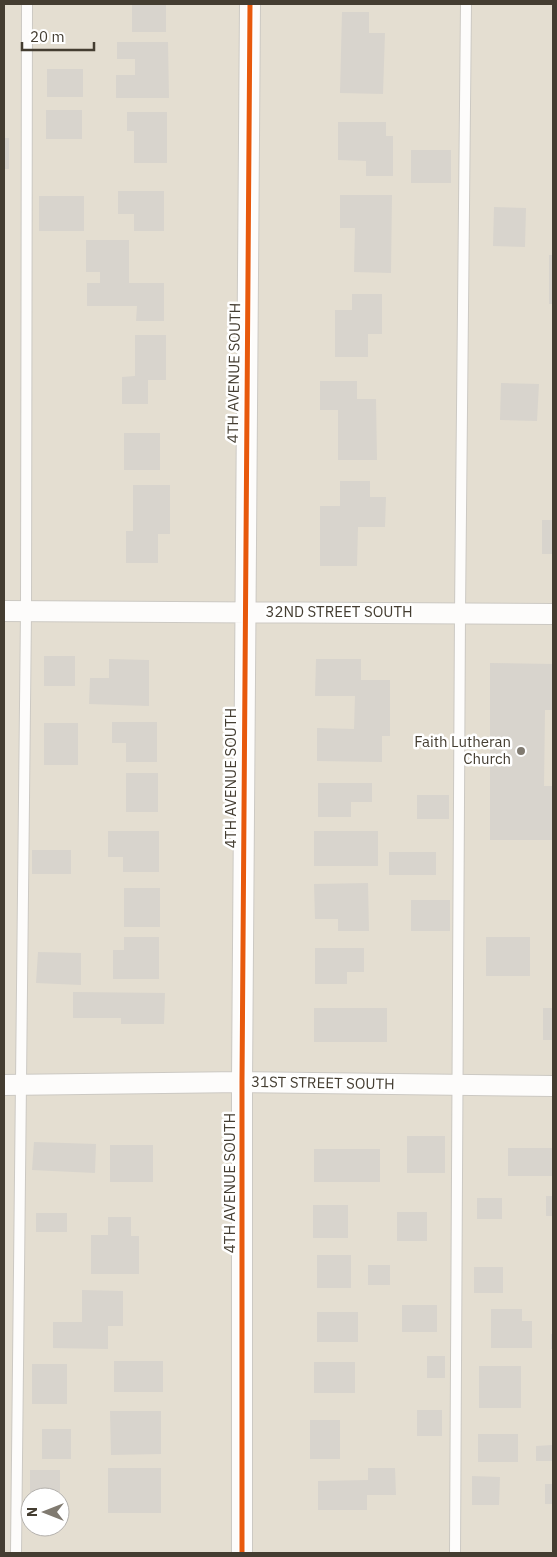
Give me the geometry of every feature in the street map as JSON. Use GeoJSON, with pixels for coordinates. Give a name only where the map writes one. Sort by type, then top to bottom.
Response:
{"type":"FeatureCollection","features":[{"type":"Feature","properties":{"kind":"street","name":"4TH AVENUE SOUTH"},"geometry":{"type":"LineString","coordinates":[[242,1553],[244,612],[250,4]]}},
{"type":"Feature","properties":{"kind":"street","name":"32ND STREET SOUTH"},"geometry":{"type":"LineString","coordinates":[[4,611],[553,614]]}},
{"type":"Feature","properties":{"kind":"street","name":"31ST STREET SOUTH"},"geometry":{"type":"LineString","coordinates":[[12,1085],[242,1082],[553,1086]]}},
{"type":"Feature","properties":{"kind":"lane"},"geometry":{"type":"LineString","coordinates":[[16,1553],[12,1085],[26,611],[27,4]]}},
{"type":"Feature","properties":{"kind":"lane"},"geometry":{"type":"LineString","coordinates":[[455,1553],[460,613],[466,4]]}},
{"type":"Feature","properties":{"kind":"shaded area"},"geometry":{"type":"Polygon","coordinates":[[[4,4],[553,4],[553,1553],[4,1553],[4,4]]]}},
{"type":"Feature","properties":{"kind":"building"},"geometry":{"type":"Polygon","coordinates":[[[132,4],[166,4],[166,32],[132,32],[132,4]]]}},
{"type":"Feature","properties":{"kind":"building"},"geometry":{"type":"Polygon","coordinates":[[[342,12],[369,12],[369,33],[385,33],[383,94],[340,93],[342,12]]]}},
{"type":"Feature","properties":{"kind":"building"},"geometry":{"type":"Polygon","coordinates":[[[117,42],[168,42],[169,98],[116,98],[116,75],[135,75],[135,59],[117,59],[117,42]]]}},
{"type":"Feature","properties":{"kind":"building"},"geometry":{"type":"Polygon","coordinates":[[[47,69],[83,69],[83,97],[47,97],[47,69]]]}},
{"type":"Feature","properties":{"kind":"building"},"geometry":{"type":"Polygon","coordinates":[[[46,110],[82,110],[82,139],[46,139],[46,110]]]}},
{"type":"Feature","properties":{"kind":"building"},"geometry":{"type":"Polygon","coordinates":[[[127,112],[167,112],[167,163],[134,163],[134,131],[127,131],[127,112]]]}},
{"type":"Feature","properties":{"kind":"building"},"geometry":{"type":"Polygon","coordinates":[[[338,122],[386,122],[386,136],[393,136],[393,176],[366,176],[366,161],[338,160],[338,122]]]}},
{"type":"Feature","properties":{"kind":"building"},"geometry":{"type":"Polygon","coordinates":[[[4,138],[9,138],[9,169],[4,169],[4,138]]]}},
{"type":"Feature","properties":{"kind":"building"},"geometry":{"type":"Polygon","coordinates":[[[411,150],[451,150],[451,183],[411,183],[411,150]]]}},
{"type":"Feature","properties":{"kind":"building"},"geometry":{"type":"Polygon","coordinates":[[[118,191],[164,191],[164,231],[134,231],[134,214],[118,214],[118,191]]]}},
{"type":"Feature","properties":{"kind":"building"},"geometry":{"type":"Polygon","coordinates":[[[340,195],[392,195],[391,273],[354,272],[355,228],[340,228],[340,195]]]}},
{"type":"Feature","properties":{"kind":"building"},"geometry":{"type":"Polygon","coordinates":[[[39,196],[84,196],[84,231],[39,231],[39,196]]]}},
{"type":"Feature","properties":{"kind":"building"},"geometry":{"type":"Polygon","coordinates":[[[494,207],[526,208],[525,247],[493,246],[494,207]]]}},
{"type":"Feature","properties":{"kind":"building"},"geometry":{"type":"Polygon","coordinates":[[[86,240],[129,240],[129,283],[164,283],[164,321],[136,321],[137,306],[87,306],[87,283],[100,283],[100,272],[86,272],[86,240]]]}},
{"type":"Feature","properties":{"kind":"building"},"geometry":{"type":"Polygon","coordinates":[[[549,255],[553,255],[553,304],[549,304],[549,255]]]}},
{"type":"Feature","properties":{"kind":"building"},"geometry":{"type":"Polygon","coordinates":[[[352,294],[382,294],[382,334],[368,334],[368,357],[335,357],[335,310],[352,310],[352,294]]]}},
{"type":"Feature","properties":{"kind":"building"},"geometry":{"type":"Polygon","coordinates":[[[135,335],[166,335],[166,380],[148,380],[148,404],[122,404],[122,377],[135,376],[135,335]]]}},
{"type":"Feature","properties":{"kind":"building"},"geometry":{"type":"Polygon","coordinates":[[[320,381],[357,381],[357,399],[376,399],[377,460],[338,460],[338,410],[320,410],[320,381]]]}},
{"type":"Feature","properties":{"kind":"building"},"geometry":{"type":"Polygon","coordinates":[[[501,383],[539,384],[537,421],[500,420],[501,383]]]}},
{"type":"Feature","properties":{"kind":"building"},"geometry":{"type":"Polygon","coordinates":[[[124,433],[160,433],[160,470],[124,470],[124,433]]]}},
{"type":"Feature","properties":{"kind":"building"},"geometry":{"type":"Polygon","coordinates":[[[340,481],[370,481],[370,497],[386,497],[385,527],[358,527],[357,566],[320,566],[320,506],[340,506],[340,481]]]}},
{"type":"Feature","properties":{"kind":"building"},"geometry":{"type":"Polygon","coordinates":[[[133,485],[170,485],[170,534],[158,534],[158,563],[126,563],[126,531],[133,531],[133,485]]]}},
{"type":"Feature","properties":{"kind":"building"},"geometry":{"type":"Polygon","coordinates":[[[542,520],[553,520],[553,554],[542,554],[542,520]]]}},
{"type":"Feature","properties":{"kind":"building"},"geometry":{"type":"Polygon","coordinates":[[[44,656],[75,656],[75,686],[44,686],[44,656]]]}},
{"type":"Feature","properties":{"kind":"building"},"geometry":{"type":"Polygon","coordinates":[[[109,659],[149,660],[149,706],[89,704],[90,678],[109,678],[109,659]]]}},
{"type":"Feature","properties":{"kind":"building"},"geometry":{"type":"Polygon","coordinates":[[[316,659],[361,659],[361,680],[390,680],[390,736],[382,736],[382,762],[317,761],[317,728],[354,729],[355,696],[315,696],[316,659]]]}},
{"type":"Feature","properties":{"kind":"building"},"geometry":{"type":"Polygon","coordinates":[[[490,663],[553,664],[553,710],[545,710],[544,786],[553,786],[553,840],[490,840],[490,663]]]}},
{"type":"Feature","properties":{"kind":"building"},"geometry":{"type":"Polygon","coordinates":[[[112,722],[157,722],[157,762],[126,762],[126,743],[112,743],[112,722]]]}},
{"type":"Feature","properties":{"kind":"building"},"geometry":{"type":"Polygon","coordinates":[[[44,723],[78,723],[78,765],[44,765],[44,723]]]}},
{"type":"Feature","properties":{"kind":"building"},"geometry":{"type":"Polygon","coordinates":[[[126,773],[158,773],[158,812],[126,812],[126,773]]]}},
{"type":"Feature","properties":{"kind":"building"},"geometry":{"type":"Polygon","coordinates":[[[318,783],[372,783],[372,802],[351,802],[351,817],[318,817],[318,783]]]}},
{"type":"Feature","properties":{"kind":"building"},"geometry":{"type":"Polygon","coordinates":[[[417,795],[449,795],[449,819],[417,819],[417,795]]]}},
{"type":"Feature","properties":{"kind":"building"},"geometry":{"type":"Polygon","coordinates":[[[108,831],[159,831],[159,872],[123,872],[123,857],[108,857],[108,831]]]}},
{"type":"Feature","properties":{"kind":"building"},"geometry":{"type":"Polygon","coordinates":[[[314,831],[378,831],[378,866],[314,866],[314,831]]]}},
{"type":"Feature","properties":{"kind":"building"},"geometry":{"type":"Polygon","coordinates":[[[32,850],[71,850],[71,874],[32,874],[32,850]]]}},
{"type":"Feature","properties":{"kind":"building"},"geometry":{"type":"Polygon","coordinates":[[[389,852],[436,852],[436,875],[389,875],[389,852]]]}},
{"type":"Feature","properties":{"kind":"building"},"geometry":{"type":"Polygon","coordinates":[[[368,883],[369,931],[338,931],[338,919],[315,919],[314,884],[368,883]]]}},
{"type":"Feature","properties":{"kind":"building"},"geometry":{"type":"Polygon","coordinates":[[[124,888],[160,888],[160,927],[124,927],[124,888]]]}},
{"type":"Feature","properties":{"kind":"building"},"geometry":{"type":"Polygon","coordinates":[[[411,900],[450,900],[450,931],[411,931],[411,900]]]}},
{"type":"Feature","properties":{"kind":"building"},"geometry":{"type":"Polygon","coordinates":[[[124,937],[159,937],[159,979],[113,979],[113,950],[124,950],[124,937]]]}},
{"type":"Feature","properties":{"kind":"building"},"geometry":{"type":"Polygon","coordinates":[[[486,937],[530,937],[530,976],[486,976],[486,937]]]}},
{"type":"Feature","properties":{"kind":"building"},"geometry":{"type":"Polygon","coordinates":[[[315,948],[364,948],[364,972],[347,972],[347,984],[315,984],[315,948]]]}},
{"type":"Feature","properties":{"kind":"building"},"geometry":{"type":"Polygon","coordinates":[[[38,952],[81,953],[81,985],[36,983],[38,952]]]}},
{"type":"Feature","properties":{"kind":"building"},"geometry":{"type":"Polygon","coordinates":[[[73,992],[165,993],[164,1024],[121,1024],[121,1018],[73,1018],[73,992]]]}},
{"type":"Feature","properties":{"kind":"building"},"geometry":{"type":"Polygon","coordinates":[[[314,1008],[387,1008],[387,1042],[314,1042],[314,1008]]]}},
{"type":"Feature","properties":{"kind":"building"},"geometry":{"type":"Polygon","coordinates":[[[543,1008],[553,1008],[553,1040],[543,1040],[543,1008]]]}},
{"type":"Feature","properties":{"kind":"building"},"geometry":{"type":"Polygon","coordinates":[[[407,1136],[445,1136],[445,1173],[407,1173],[407,1136]]]}},
{"type":"Feature","properties":{"kind":"building"},"geometry":{"type":"Polygon","coordinates":[[[34,1142],[96,1144],[95,1173],[32,1170],[34,1142]]]}},
{"type":"Feature","properties":{"kind":"building"},"geometry":{"type":"Polygon","coordinates":[[[110,1145],[153,1145],[153,1182],[110,1182],[110,1145]]]}},
{"type":"Feature","properties":{"kind":"building"},"geometry":{"type":"Polygon","coordinates":[[[508,1148],[553,1148],[553,1176],[508,1176],[508,1148]]]}},
{"type":"Feature","properties":{"kind":"building"},"geometry":{"type":"Polygon","coordinates":[[[314,1149],[380,1149],[380,1182],[314,1182],[314,1149]]]}},
{"type":"Feature","properties":{"kind":"building"},"geometry":{"type":"Polygon","coordinates":[[[546,1196],[553,1196],[553,1216],[546,1216],[546,1196]]]}},
{"type":"Feature","properties":{"kind":"building"},"geometry":{"type":"Polygon","coordinates":[[[477,1198],[502,1198],[502,1219],[477,1219],[477,1198]]]}},
{"type":"Feature","properties":{"kind":"building"},"geometry":{"type":"Polygon","coordinates":[[[313,1205],[348,1205],[348,1238],[313,1238],[313,1205]]]}},
{"type":"Feature","properties":{"kind":"building"},"geometry":{"type":"Polygon","coordinates":[[[397,1212],[427,1212],[427,1241],[397,1241],[397,1212]]]}},
{"type":"Feature","properties":{"kind":"building"},"geometry":{"type":"Polygon","coordinates":[[[36,1213],[67,1213],[67,1232],[36,1232],[36,1213]]]}},
{"type":"Feature","properties":{"kind":"building"},"geometry":{"type":"Polygon","coordinates":[[[108,1217],[131,1217],[131,1236],[139,1236],[139,1274],[91,1274],[91,1235],[108,1235],[108,1217]]]}},
{"type":"Feature","properties":{"kind":"building"},"geometry":{"type":"Polygon","coordinates":[[[317,1255],[351,1255],[351,1288],[317,1288],[317,1255]]]}},
{"type":"Feature","properties":{"kind":"building"},"geometry":{"type":"Polygon","coordinates":[[[368,1265],[390,1265],[390,1285],[368,1285],[368,1265]]]}},
{"type":"Feature","properties":{"kind":"building"},"geometry":{"type":"Polygon","coordinates":[[[474,1267],[503,1267],[503,1293],[474,1293],[474,1267]]]}},
{"type":"Feature","properties":{"kind":"building"},"geometry":{"type":"Polygon","coordinates":[[[82,1290],[123,1291],[123,1326],[108,1326],[108,1349],[53,1348],[53,1322],[82,1322],[82,1290]]]}},
{"type":"Feature","properties":{"kind":"building"},"geometry":{"type":"Polygon","coordinates":[[[402,1305],[437,1305],[437,1332],[402,1332],[402,1305]]]}},
{"type":"Feature","properties":{"kind":"building"},"geometry":{"type":"Polygon","coordinates":[[[491,1309],[522,1309],[522,1321],[532,1321],[532,1348],[491,1348],[491,1309]]]}},
{"type":"Feature","properties":{"kind":"building"},"geometry":{"type":"Polygon","coordinates":[[[317,1312],[358,1312],[358,1342],[317,1342],[317,1312]]]}},
{"type":"Feature","properties":{"kind":"building"},"geometry":{"type":"Polygon","coordinates":[[[551,1334],[553,1334],[553,1349],[551,1349],[551,1334]]]}},
{"type":"Feature","properties":{"kind":"building"},"geometry":{"type":"Polygon","coordinates":[[[427,1356],[445,1356],[445,1378],[427,1378],[427,1356]]]}},
{"type":"Feature","properties":{"kind":"building"},"geometry":{"type":"Polygon","coordinates":[[[114,1361],[163,1361],[163,1392],[114,1392],[114,1361]]]}},
{"type":"Feature","properties":{"kind":"building"},"geometry":{"type":"Polygon","coordinates":[[[314,1362],[355,1362],[355,1393],[314,1393],[314,1362]]]}},
{"type":"Feature","properties":{"kind":"building"},"geometry":{"type":"Polygon","coordinates":[[[32,1364],[67,1364],[67,1404],[32,1404],[32,1364]]]}},
{"type":"Feature","properties":{"kind":"building"},"geometry":{"type":"Polygon","coordinates":[[[479,1366],[521,1366],[521,1408],[479,1408],[479,1366]]]}},
{"type":"Feature","properties":{"kind":"building"},"geometry":{"type":"Polygon","coordinates":[[[417,1410],[442,1410],[442,1436],[417,1436],[417,1410]]]}},
{"type":"Feature","properties":{"kind":"building"},"geometry":{"type":"Polygon","coordinates":[[[110,1411],[161,1411],[161,1454],[111,1455],[110,1411]]]}},
{"type":"Feature","properties":{"kind":"building"},"geometry":{"type":"Polygon","coordinates":[[[310,1420],[340,1420],[340,1459],[310,1459],[310,1420]]]}},
{"type":"Feature","properties":{"kind":"building"},"geometry":{"type":"Polygon","coordinates":[[[42,1429],[71,1429],[71,1459],[42,1459],[42,1429]]]}},
{"type":"Feature","properties":{"kind":"building"},"geometry":{"type":"Polygon","coordinates":[[[478,1434],[518,1434],[518,1462],[478,1462],[478,1434]]]}},
{"type":"Feature","properties":{"kind":"building"},"geometry":{"type":"Polygon","coordinates":[[[553,1445],[553,1461],[536,1461],[536,1446],[553,1445]]]}},
{"type":"Feature","properties":{"kind":"building"},"geometry":{"type":"Polygon","coordinates":[[[108,1468],[161,1468],[161,1513],[108,1513],[108,1468]]]}},
{"type":"Feature","properties":{"kind":"building"},"geometry":{"type":"Polygon","coordinates":[[[368,1468],[395,1468],[396,1495],[367,1495],[367,1510],[318,1510],[318,1481],[368,1480],[368,1468]]]}},
{"type":"Feature","properties":{"kind":"building"},"geometry":{"type":"Polygon","coordinates":[[[30,1470],[60,1470],[60,1487],[30,1487],[30,1470]]]}},
{"type":"Feature","properties":{"kind":"building"},"geometry":{"type":"Polygon","coordinates":[[[472,1476],[500,1477],[499,1505],[472,1505],[472,1476]]]}},
{"type":"Feature","properties":{"kind":"building"},"geometry":{"type":"Polygon","coordinates":[[[545,1484],[553,1484],[553,1504],[545,1504],[545,1484]]]}},
{"type":"Feature","properties":{"kind":"cycle path"},"geometry":{"type":"LineString","coordinates":[[242,1553],[242,1082],[250,4]]}},
{"type":"Feature","properties":{"kind":"place","name":"Faith Lutheran Church"},"geometry":{"type":"Point","coordinates":[521,751]}}]}
